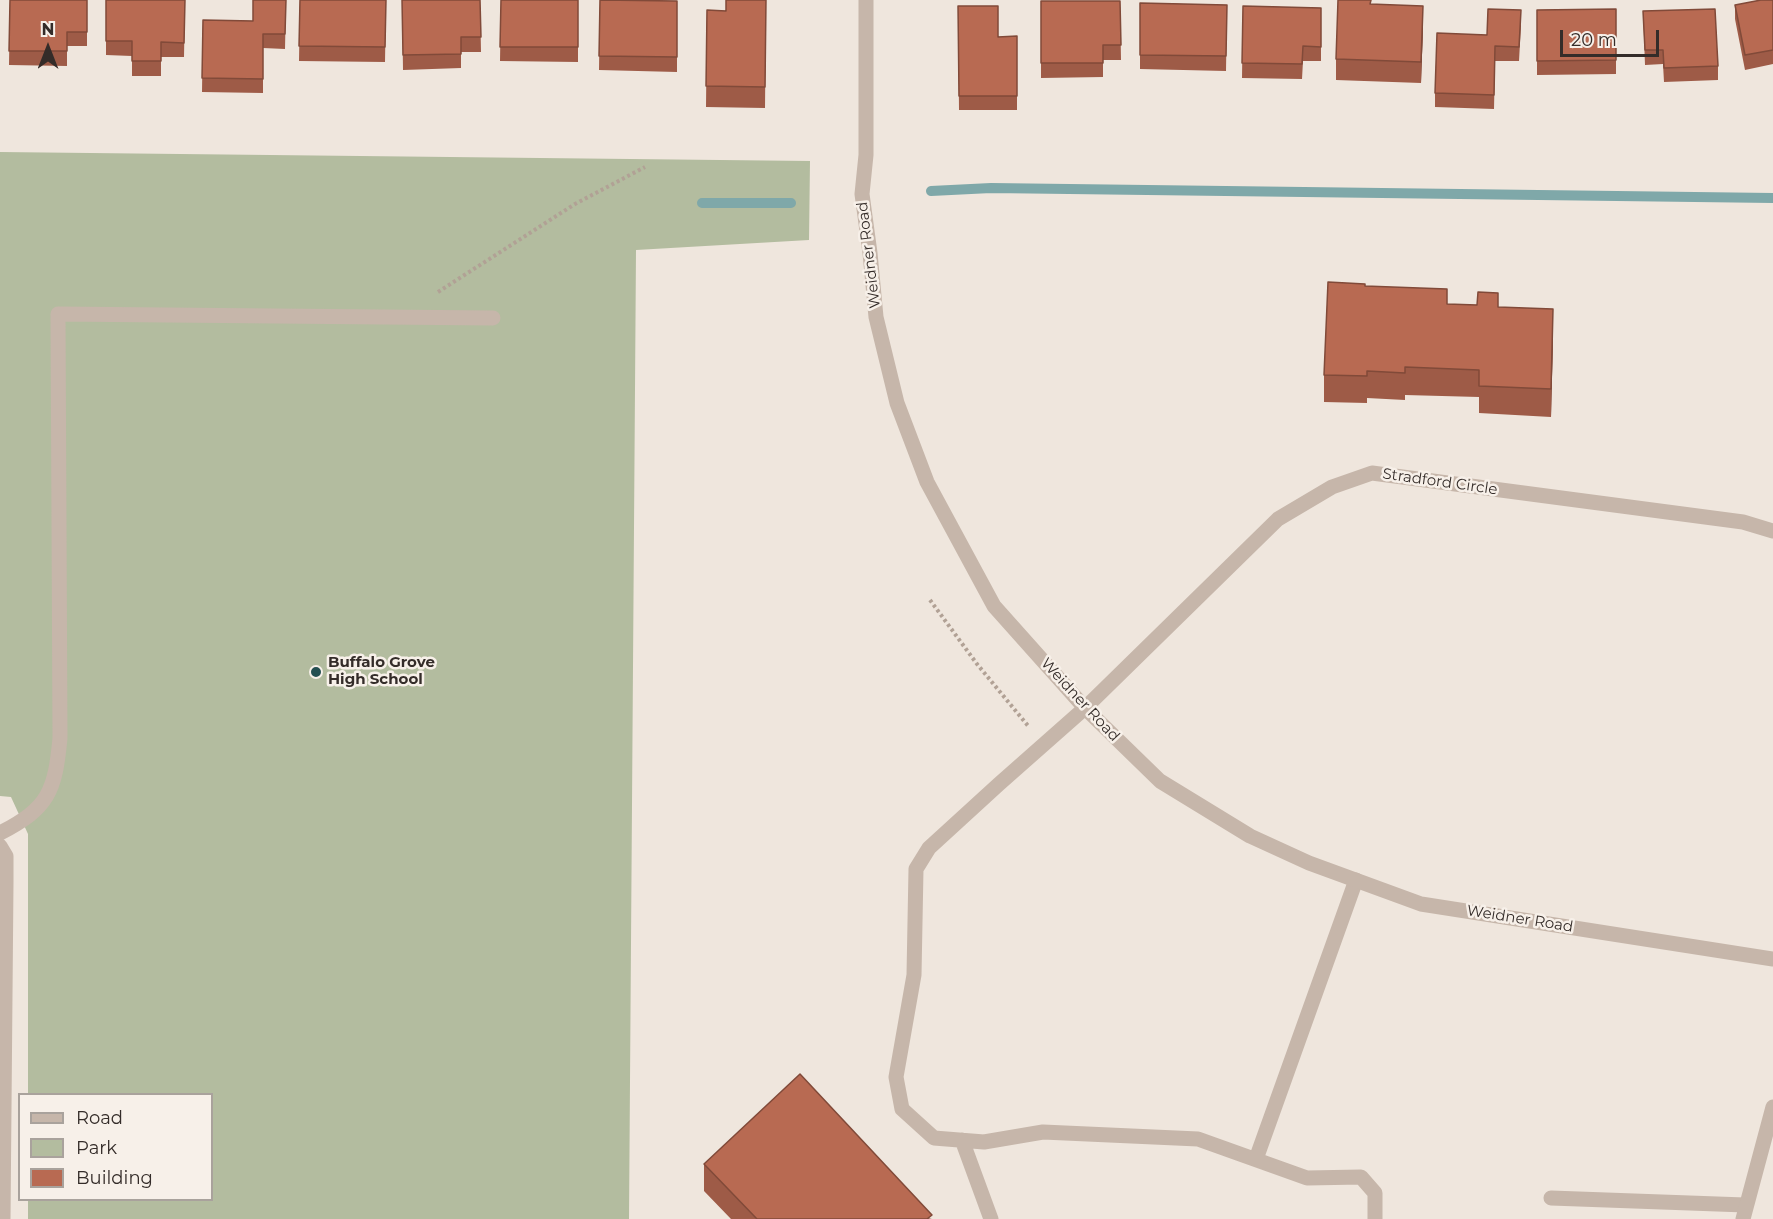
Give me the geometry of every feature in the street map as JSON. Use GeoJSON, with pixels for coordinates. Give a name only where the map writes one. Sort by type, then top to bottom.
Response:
{"type":"FeatureCollection","features":[{"type":"Feature","properties":{"kind":"street","name":"Weidner Road"},"geometry":{"type":"LineString","coordinates":[[866,0],[866,155],[862,194],[876,317],[897,403],[927,482],[994,606],[1085,708],[1160,782],[1250,836],[1309,863],[1421,904],[1773,959]]}},
{"type":"Feature","properties":{"kind":"street"},"geometry":{"type":"LineString","coordinates":[[0,833],[24,821],[45,801],[57,772],[60,738],[58,314],[493,318]]}},
{"type":"Feature","properties":{"kind":"street","name":"Stradford Circle"},"geometry":{"type":"LineString","coordinates":[[1375,1219],[1375,1193],[1361,1177],[1308,1178],[1198,1139],[1043,1132],[984,1142],[934,1138],[902,1109],[896,1077],[914,975],[916,869],[929,848],[1085,708],[1278,519],[1332,487],[1372,472],[1743,522],[1773,531]]}},
{"type":"Feature","properties":{"kind":"street"},"geometry":{"type":"LineString","coordinates":[[0,846],[6,856],[3,1219]]}},
{"type":"Feature","properties":{"kind":"street"},"geometry":{"type":"LineString","coordinates":[[1256,1159],[1356,880]]}},
{"type":"Feature","properties":{"kind":"street"},"geometry":{"type":"LineString","coordinates":[[1551,1198],[1744,1212],[1773,1107]]}},
{"type":"Feature","properties":{"kind":"street"},"geometry":{"type":"LineString","coordinates":[[962,1140],[991,1219]]}},
{"type":"Feature","properties":{"kind":"path"},"geometry":{"type":"LineString","coordinates":[[404,318],[433,295],[575,204],[645,167]]}},
{"type":"Feature","properties":{"kind":"path"},"geometry":{"type":"LineString","coordinates":[[930,600],[977,664],[1044,744]]}},
{"type":"Feature","properties":{"kind":"green space","name":"Buffalo Grove High School"},"geometry":{"type":"Polygon","coordinates":[[[0,152],[810,161],[809,240],[636,250],[629,1219],[28,1219],[28,1201],[213,1201],[213,1093],[28,1093],[28,834],[11,797],[0,796],[0,152]]]}},
{"type":"Feature","properties":{"kind":"building"},"geometry":{"type":"Polygon","coordinates":[[[10,0],[87,0],[87,32],[67,32],[67,51],[9,51],[10,0]]]}},
{"type":"Feature","properties":{"kind":"building"},"geometry":{"type":"Polygon","coordinates":[[[106,0],[185,0],[184,43],[161,42],[161,61],[132,61],[132,41],[106,41],[106,0]]]}},
{"type":"Feature","properties":{"kind":"building"},"geometry":{"type":"Polygon","coordinates":[[[253,0],[286,0],[285,34],[263,34],[263,79],[202,78],[203,20],[253,21],[253,0]]]}},
{"type":"Feature","properties":{"kind":"building"},"geometry":{"type":"Polygon","coordinates":[[[300,0],[386,0],[385,47],[299,46],[300,0]]]}},
{"type":"Feature","properties":{"kind":"building"},"geometry":{"type":"Polygon","coordinates":[[[402,0],[480,0],[481,37],[461,37],[461,54],[403,55],[402,0]]]}},
{"type":"Feature","properties":{"kind":"building"},"geometry":{"type":"Polygon","coordinates":[[[501,0],[578,0],[578,47],[500,47],[501,0]]]}},
{"type":"Feature","properties":{"kind":"building"},"geometry":{"type":"Polygon","coordinates":[[[600,0],[677,1],[677,57],[599,56],[600,0]]]}},
{"type":"Feature","properties":{"kind":"building"},"geometry":{"type":"Polygon","coordinates":[[[726,0],[766,0],[765,87],[706,86],[707,10],[726,11],[726,0]]]}},
{"type":"Feature","properties":{"kind":"building"},"geometry":{"type":"Polygon","coordinates":[[[1338,0],[1371,0],[1370,4],[1423,6],[1421,62],[1336,59],[1338,0]]]}},
{"type":"Feature","properties":{"kind":"building"},"geometry":{"type":"Polygon","coordinates":[[[1773,0],[1773,50],[1745,55],[1735,5],[1773,0]]]}},
{"type":"Feature","properties":{"kind":"building"},"geometry":{"type":"Polygon","coordinates":[[[1041,1],[1120,1],[1121,45],[1103,45],[1103,63],[1041,63],[1041,1]]]}},
{"type":"Feature","properties":{"kind":"building"},"geometry":{"type":"Polygon","coordinates":[[[1140,3],[1227,5],[1226,56],[1140,55],[1140,3]]]}},
{"type":"Feature","properties":{"kind":"building"},"geometry":{"type":"Polygon","coordinates":[[[958,6],[998,6],[998,37],[1017,36],[1017,96],[959,96],[958,6]]]}},
{"type":"Feature","properties":{"kind":"building"},"geometry":{"type":"Polygon","coordinates":[[[1243,6],[1321,8],[1321,47],[1303,46],[1302,64],[1242,63],[1243,6]]]}},
{"type":"Feature","properties":{"kind":"building"},"geometry":{"type":"Polygon","coordinates":[[[1488,9],[1521,10],[1519,47],[1495,46],[1494,95],[1435,93],[1437,33],[1487,35],[1488,9]]]}},
{"type":"Feature","properties":{"kind":"building"},"geometry":{"type":"Polygon","coordinates":[[[1616,9],[1616,60],[1537,61],[1537,10],[1616,9]]]}},
{"type":"Feature","properties":{"kind":"building"},"geometry":{"type":"Polygon","coordinates":[[[1715,9],[1718,66],[1664,68],[1663,50],[1645,50],[1643,11],[1715,9]]]}},
{"type":"Feature","properties":{"kind":"building"},"geometry":{"type":"Polygon","coordinates":[[[1328,282],[1365,284],[1365,286],[1447,289],[1447,304],[1477,305],[1478,292],[1498,293],[1498,307],[1553,309],[1551,389],[1479,386],[1479,370],[1405,367],[1405,373],[1367,371],[1367,376],[1324,375],[1328,282]]]}},
{"type":"Feature","properties":{"kind":"building"},"geometry":{"type":"Polygon","coordinates":[[[800,1074],[932,1215],[927,1219],[757,1219],[704,1164],[800,1074]]]}},
{"type":"Feature","properties":{"kind":"waterway"},"geometry":{"type":"LineString","coordinates":[[931,191],[991,188],[1773,198]]}},
{"type":"Feature","properties":{"kind":"waterway"},"geometry":{"type":"LineString","coordinates":[[702,203],[791,203]]}},
{"type":"Feature","properties":{"kind":"place","name":"Buffalo Grove High School"},"geometry":{"type":"Point","coordinates":[316,672]}}]}
